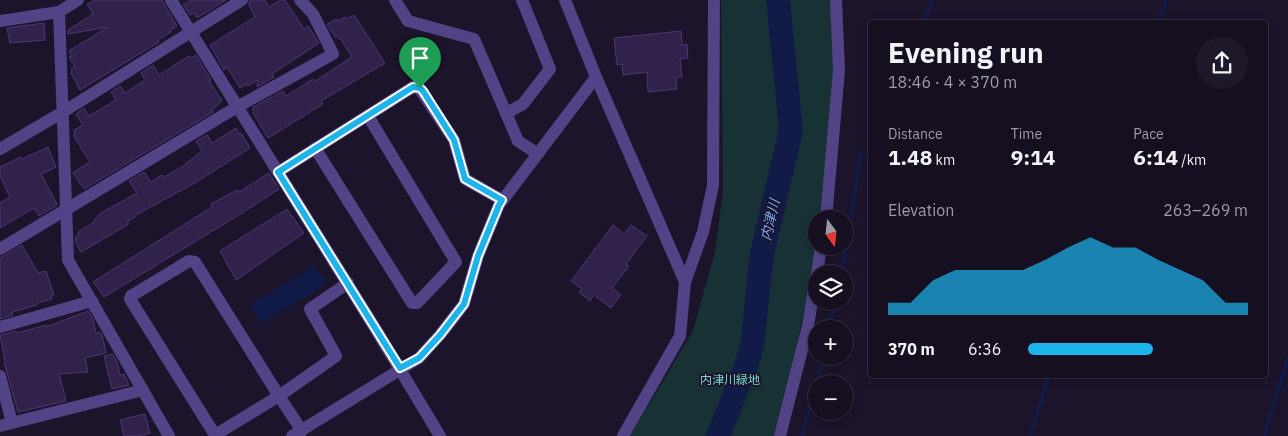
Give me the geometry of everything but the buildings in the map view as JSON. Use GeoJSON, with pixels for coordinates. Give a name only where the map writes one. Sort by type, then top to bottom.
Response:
{"type":"FeatureCollection","features":[{"type":"Feature","properties":{"kind":"street"},"geometry":{"type":"LineString","coordinates":[[0,20],[59,12],[78,0]]}},
{"type":"Feature","properties":{"kind":"street"},"geometry":{"type":"LineString","coordinates":[[171,0],[348,283],[440,436]]}},
{"type":"Feature","properties":{"kind":"street"},"geometry":{"type":"LineString","coordinates":[[0,149],[63,112],[242,0]]}},
{"type":"Feature","properties":{"kind":"street"},"geometry":{"type":"LineString","coordinates":[[0,250],[237,106],[333,54],[313,14],[300,0]]}},
{"type":"Feature","properties":{"kind":"street"},"geometry":{"type":"LineString","coordinates":[[395,0],[408,21],[474,39],[518,141],[538,154]]}},
{"type":"Feature","properties":{"kind":"street"},"geometry":{"type":"LineString","coordinates":[[506,113],[524,104],[550,69],[522,0]]}},
{"type":"Feature","properties":{"kind":"street"},"geometry":{"type":"LineString","coordinates":[[565,0],[596,77],[685,282]]}},
{"type":"Feature","properties":{"kind":"street"},"geometry":{"type":"LineString","coordinates":[[623,436],[680,336],[685,282],[704,232],[713,185],[714,0]]}},
{"type":"Feature","properties":{"kind":"street"},"geometry":{"type":"LineString","coordinates":[[827,210],[839,70],[836,0]]}},
{"type":"Feature","properties":{"kind":"street"},"geometry":{"type":"LineString","coordinates":[[59,12],[68,260],[169,436]]}},
{"type":"Feature","properties":{"kind":"street"},"geometry":{"type":"LineString","coordinates":[[348,283],[310,309],[336,356],[279,396],[215,435],[130,300],[131,296],[189,261],[195,262],[279,396],[297,434],[400,368],[419,358],[440,335],[464,304],[478,256],[502,200],[596,77]]}},
{"type":"Feature","properties":{"kind":"street"},"geometry":{"type":"LineString","coordinates":[[278,172],[413,87],[420,88],[454,140],[465,179],[502,200]]}},
{"type":"Feature","properties":{"kind":"street"},"geometry":{"type":"LineString","coordinates":[[315,148],[412,303],[417,303],[456,262],[368,116]]}},
{"type":"Feature","properties":{"kind":"street"},"geometry":{"type":"LineString","coordinates":[[0,327],[92,301]]}},
{"type":"Feature","properties":{"kind":"street"},"geometry":{"type":"LineString","coordinates":[[780,436],[811,310]]}},
{"type":"Feature","properties":{"kind":"street"},"geometry":{"type":"LineString","coordinates":[[0,376],[6,425],[143,390]]}},
{"type":"Feature","properties":{"kind":"green space","name":"内津川緑地"},"geometry":{"type":"Polygon","coordinates":[[[721,0],[831,0],[836,81],[822,210],[808,210],[808,255],[814,255],[813,264],[808,265],[808,291],[805,309],[775,436],[630,436],[693,331],[715,252],[723,190],[721,0]]]}},
{"type":"Feature","properties":{"kind":"water"},"geometry":{"type":"Polygon","coordinates":[[[315,266],[327,284],[262,323],[249,305],[315,266]]]}},
{"type":"Feature","properties":{"kind":"waterway","name":"内津川"},"geometry":{"type":"LineString","coordinates":[[718,436],[745,369],[752,346],[762,254],[791,130],[778,0]]}},
{"type":"Feature","properties":{"kind":"waterway"},"geometry":{"type":"LineString","coordinates":[[926,20],[932,0]]}},
{"type":"Feature","properties":{"kind":"waterway"},"geometry":{"type":"LineString","coordinates":[[1160,20],[1166,0]]}},
{"type":"Feature","properties":{"kind":"waterway"},"geometry":{"type":"LineString","coordinates":[[843,265],[860,155],[868,157]]}},
{"type":"Feature","properties":{"kind":"waterway"},"geometry":{"type":"LineString","coordinates":[[831,320],[833,310]]}},
{"type":"Feature","properties":{"kind":"waterway"},"geometry":{"type":"LineString","coordinates":[[1264,436],[1288,359]]}},
{"type":"Feature","properties":{"kind":"waterway"},"geometry":{"type":"LineString","coordinates":[[819,375],[822,365]]}},
{"type":"Feature","properties":{"kind":"waterway"},"geometry":{"type":"LineString","coordinates":[[1030,436],[1048,378]]}},
{"type":"Feature","properties":{"kind":"waterway"},"geometry":{"type":"LineString","coordinates":[[802,436],[808,414]]}},
{"type":"Feature","properties":{"kind":"route"},"geometry":{"type":"LineString","coordinates":[[413,87],[420,88],[454,140],[465,179],[502,200],[478,256],[464,304],[419,358],[400,368],[278,172],[413,87]]}}]}
